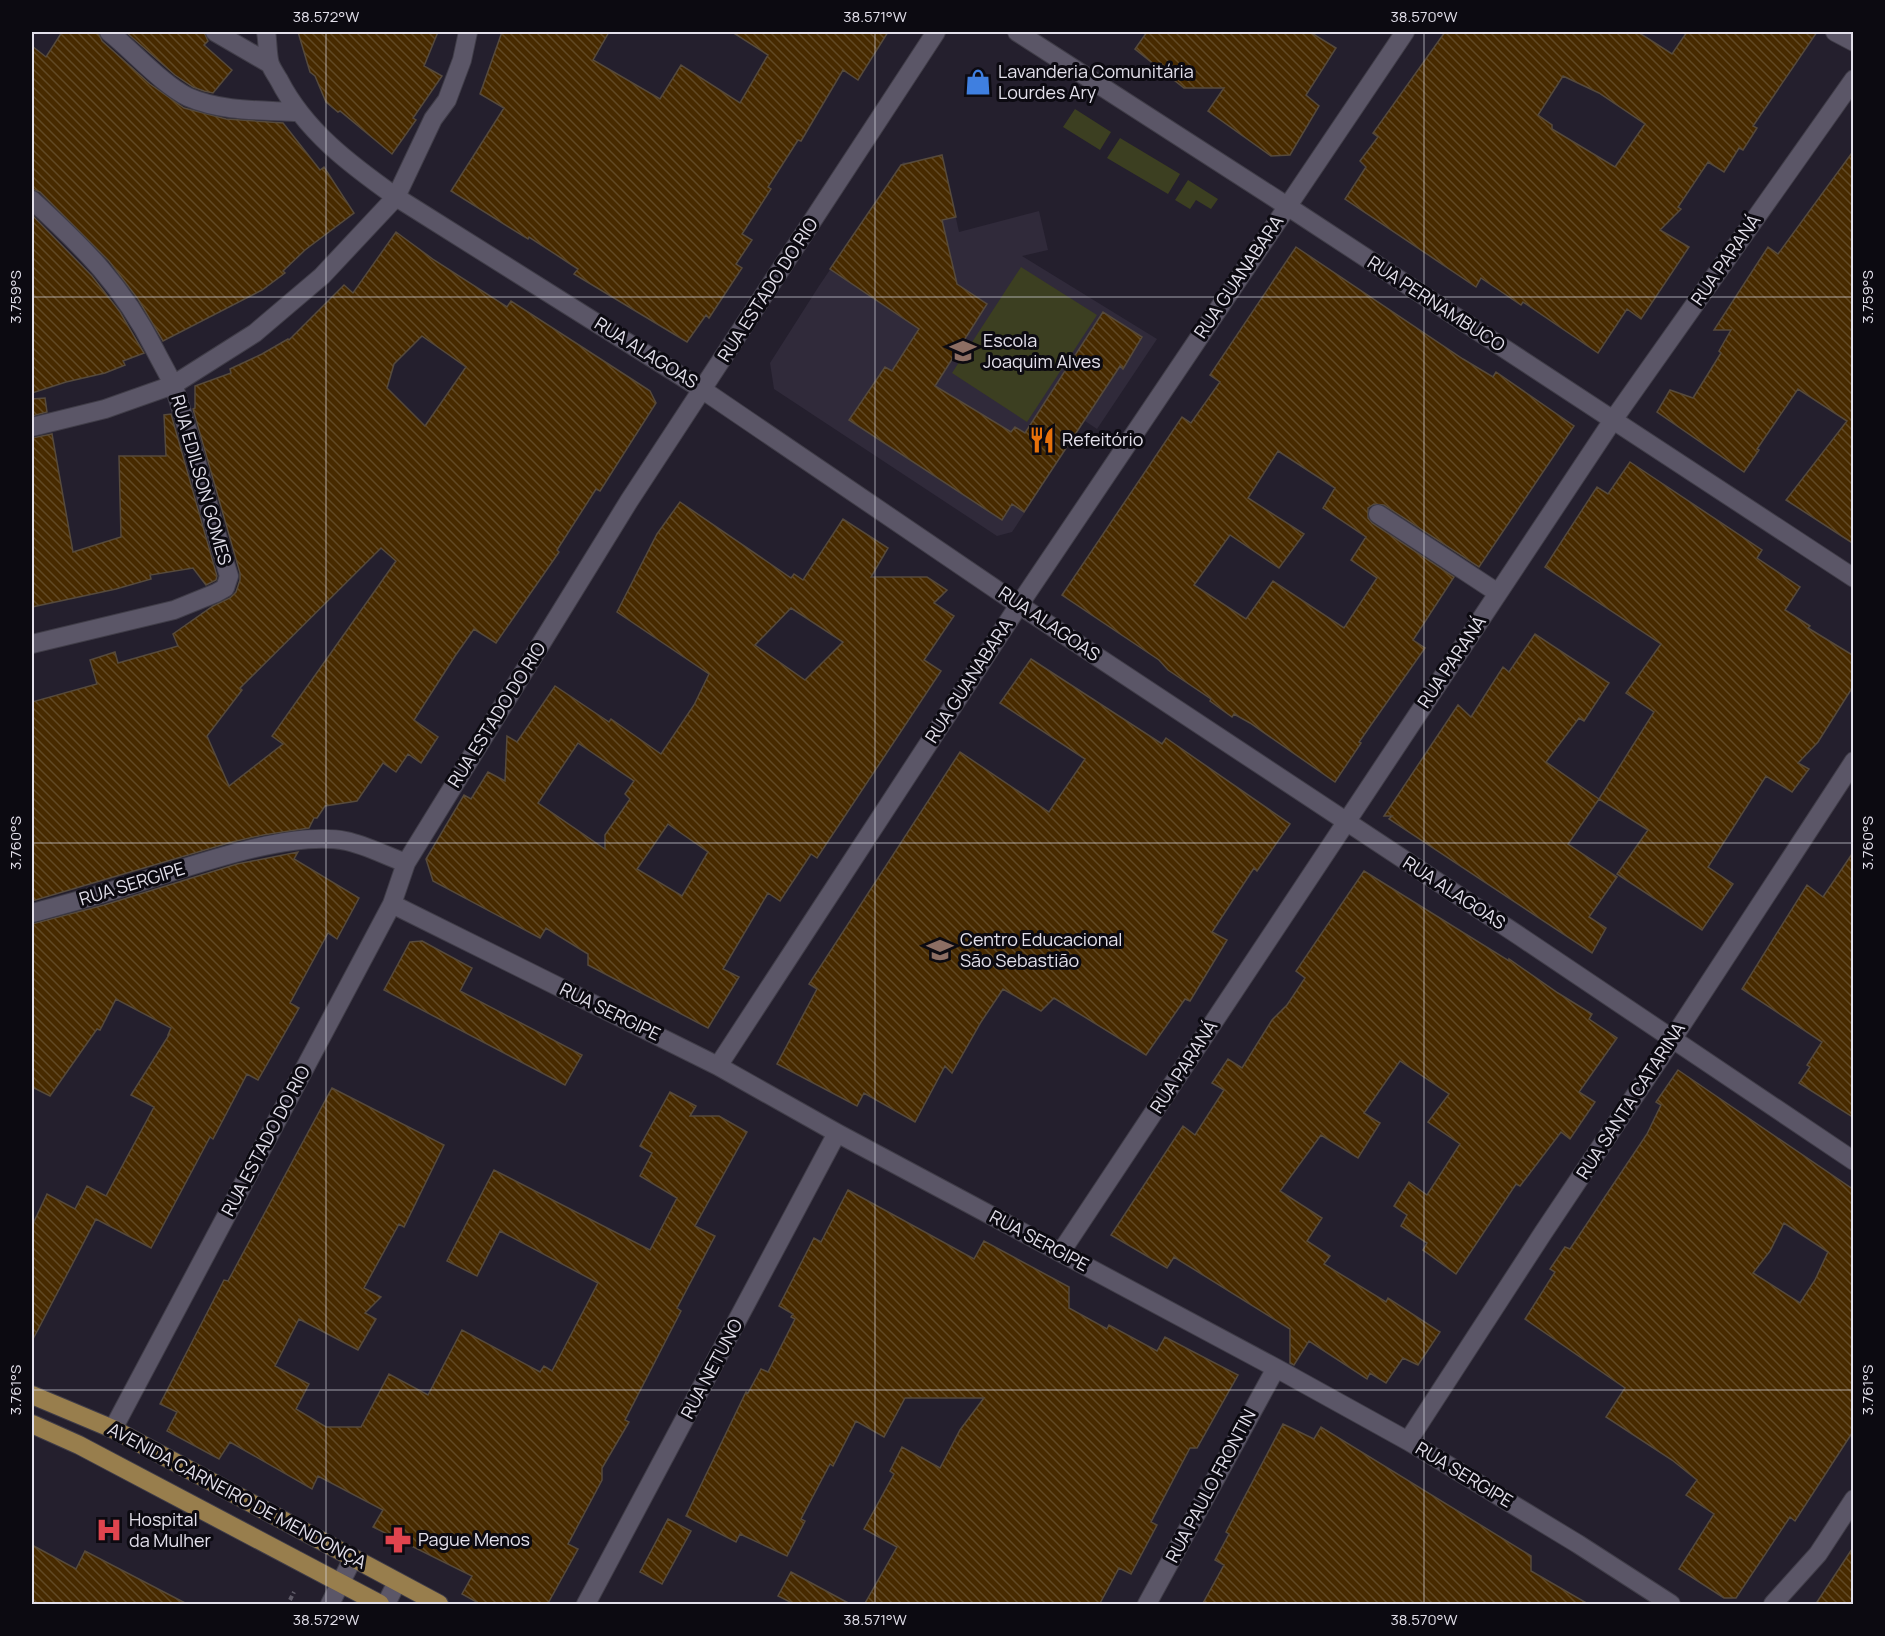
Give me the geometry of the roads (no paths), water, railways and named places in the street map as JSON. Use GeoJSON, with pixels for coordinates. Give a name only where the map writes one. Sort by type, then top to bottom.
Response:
{"type":"FeatureCollection","features":[{"type":"Feature","properties":{"kind":"main road","name":"AVENIDA CARNEIRO DE MENDONÇA"},"geometry":{"type":"LineString","coordinates":[[32,1395],[113,1429],[439,1605]]}},
{"type":"Feature","properties":{"kind":"main road","name":"AVENIDA CARNEIRO DE MENDONÇA"},"geometry":{"type":"LineString","coordinates":[[32,1425],[79,1444],[380,1605]]}},
{"type":"Feature","properties":{"kind":"street"},"geometry":{"type":"LineString","coordinates":[[109,32],[166,82],[186,96],[212,106],[242,110],[298,112]]}},
{"type":"Feature","properties":{"kind":"street"},"geometry":{"type":"LineString","coordinates":[[215,32],[270,64]]}},
{"type":"Feature","properties":{"kind":"street","name":"RUA ALAGOAS"},"geometry":{"type":"LineString","coordinates":[[266,32],[270,64],[287,96],[298,112],[328,145],[358,170],[396,197],[704,390],[1019,605],[1854,1161]]}},
{"type":"Feature","properties":{"kind":"street"},"geometry":{"type":"LineString","coordinates":[[32,427],[105,410],[173,386],[255,333],[288,307],[322,276],[396,197],[433,119],[447,100],[462,60],[468,32]]}},
{"type":"Feature","properties":{"kind":"street","name":"RUA ESTADO DO RIO"},"geometry":{"type":"LineString","coordinates":[[113,1429],[392,904],[406,862],[629,501],[704,390],[936,32]]}},
{"type":"Feature","properties":{"kind":"street","name":"RUA PERNAMBUCO"},"geometry":{"type":"LineString","coordinates":[[1017,32],[1854,578]]}},
{"type":"Feature","properties":{"kind":"street","name":"RUA GUANABARA"},"geometry":{"type":"LineString","coordinates":[[718,1066],[1019,605],[1405,32]]}},
{"type":"Feature","properties":{"kind":"street"},"geometry":{"type":"LineString","coordinates":[[1835,32],[1854,42]]}},
{"type":"Feature","properties":{"kind":"street","name":"RUA PARANÁ"},"geometry":{"type":"LineString","coordinates":[[1061,1252],[1613,420],[1854,79]]}},
{"type":"Feature","properties":{"kind":"street","name":"RUA EDILSON GOMES"},"geometry":{"type":"LineString","coordinates":[[32,200],[80,244],[113,282],[129,303],[147,335],[173,386],[229,576],[225,588],[204,599],[174,609],[32,644]]}},
{"type":"Feature","properties":{"kind":"street"},"geometry":{"type":"LineString","coordinates":[[1378,514],[1498,592]]}},
{"type":"Feature","properties":{"kind":"street","name":"RUA SANTA CATARINA"},"geometry":{"type":"LineString","coordinates":[[1408,1441],[1854,760]]}},
{"type":"Feature","properties":{"kind":"street","name":"RUA SERGIPE"},"geometry":{"type":"LineString","coordinates":[[32,913],[234,854],[312,839],[345,841],[406,862]]}},
{"type":"Feature","properties":{"kind":"street","name":"RUA SERGIPE"},"geometry":{"type":"LineString","coordinates":[[392,904],[718,1066],[1276,1368],[1408,1441],[1578,1544],[1671,1605]]}},
{"type":"Feature","properties":{"kind":"street","name":"RUA NETUNO"},"geometry":{"type":"LineString","coordinates":[[586,1605],[837,1132]]}},
{"type":"Feature","properties":{"kind":"street","name":"RUA PAULO FRONTIN"},"geometry":{"type":"LineString","coordinates":[[1147,1605],[1276,1368]]}},
{"type":"Feature","properties":{"kind":"street"},"geometry":{"type":"LineString","coordinates":[[1773,1605],[1818,1554],[1854,1499]]}},
{"type":"Feature","properties":{"kind":"street"},"geometry":{"type":"LineString","coordinates":[[330,1605],[353,1558]]}},
{"type":"Feature","properties":{"kind":"street"},"geometry":{"type":"LineString","coordinates":[[386,1605],[397,1582]]}},
{"type":"Feature","properties":{"kind":"place","name":"Lavanderia Comunitária Lourdes Ary"},"geometry":{"type":"Point","coordinates":[978,82]}},
{"type":"Feature","properties":{"kind":"place","name":"Escola Joaquim Alves"},"geometry":{"type":"Point","coordinates":[963,351]}},
{"type":"Feature","properties":{"kind":"place","name":"Refeitório"},"geometry":{"type":"Point","coordinates":[1042,440]}},
{"type":"Feature","properties":{"kind":"place","name":"Centro Educacional São Sebastião"},"geometry":{"type":"Point","coordinates":[940,950]}},
{"type":"Feature","properties":{"kind":"place","name":"Hospital da Mulher"},"geometry":{"type":"Point","coordinates":[109,1530]}},
{"type":"Feature","properties":{"kind":"place","name":"Pague Menos"},"geometry":{"type":"Point","coordinates":[398,1540]}}]}
